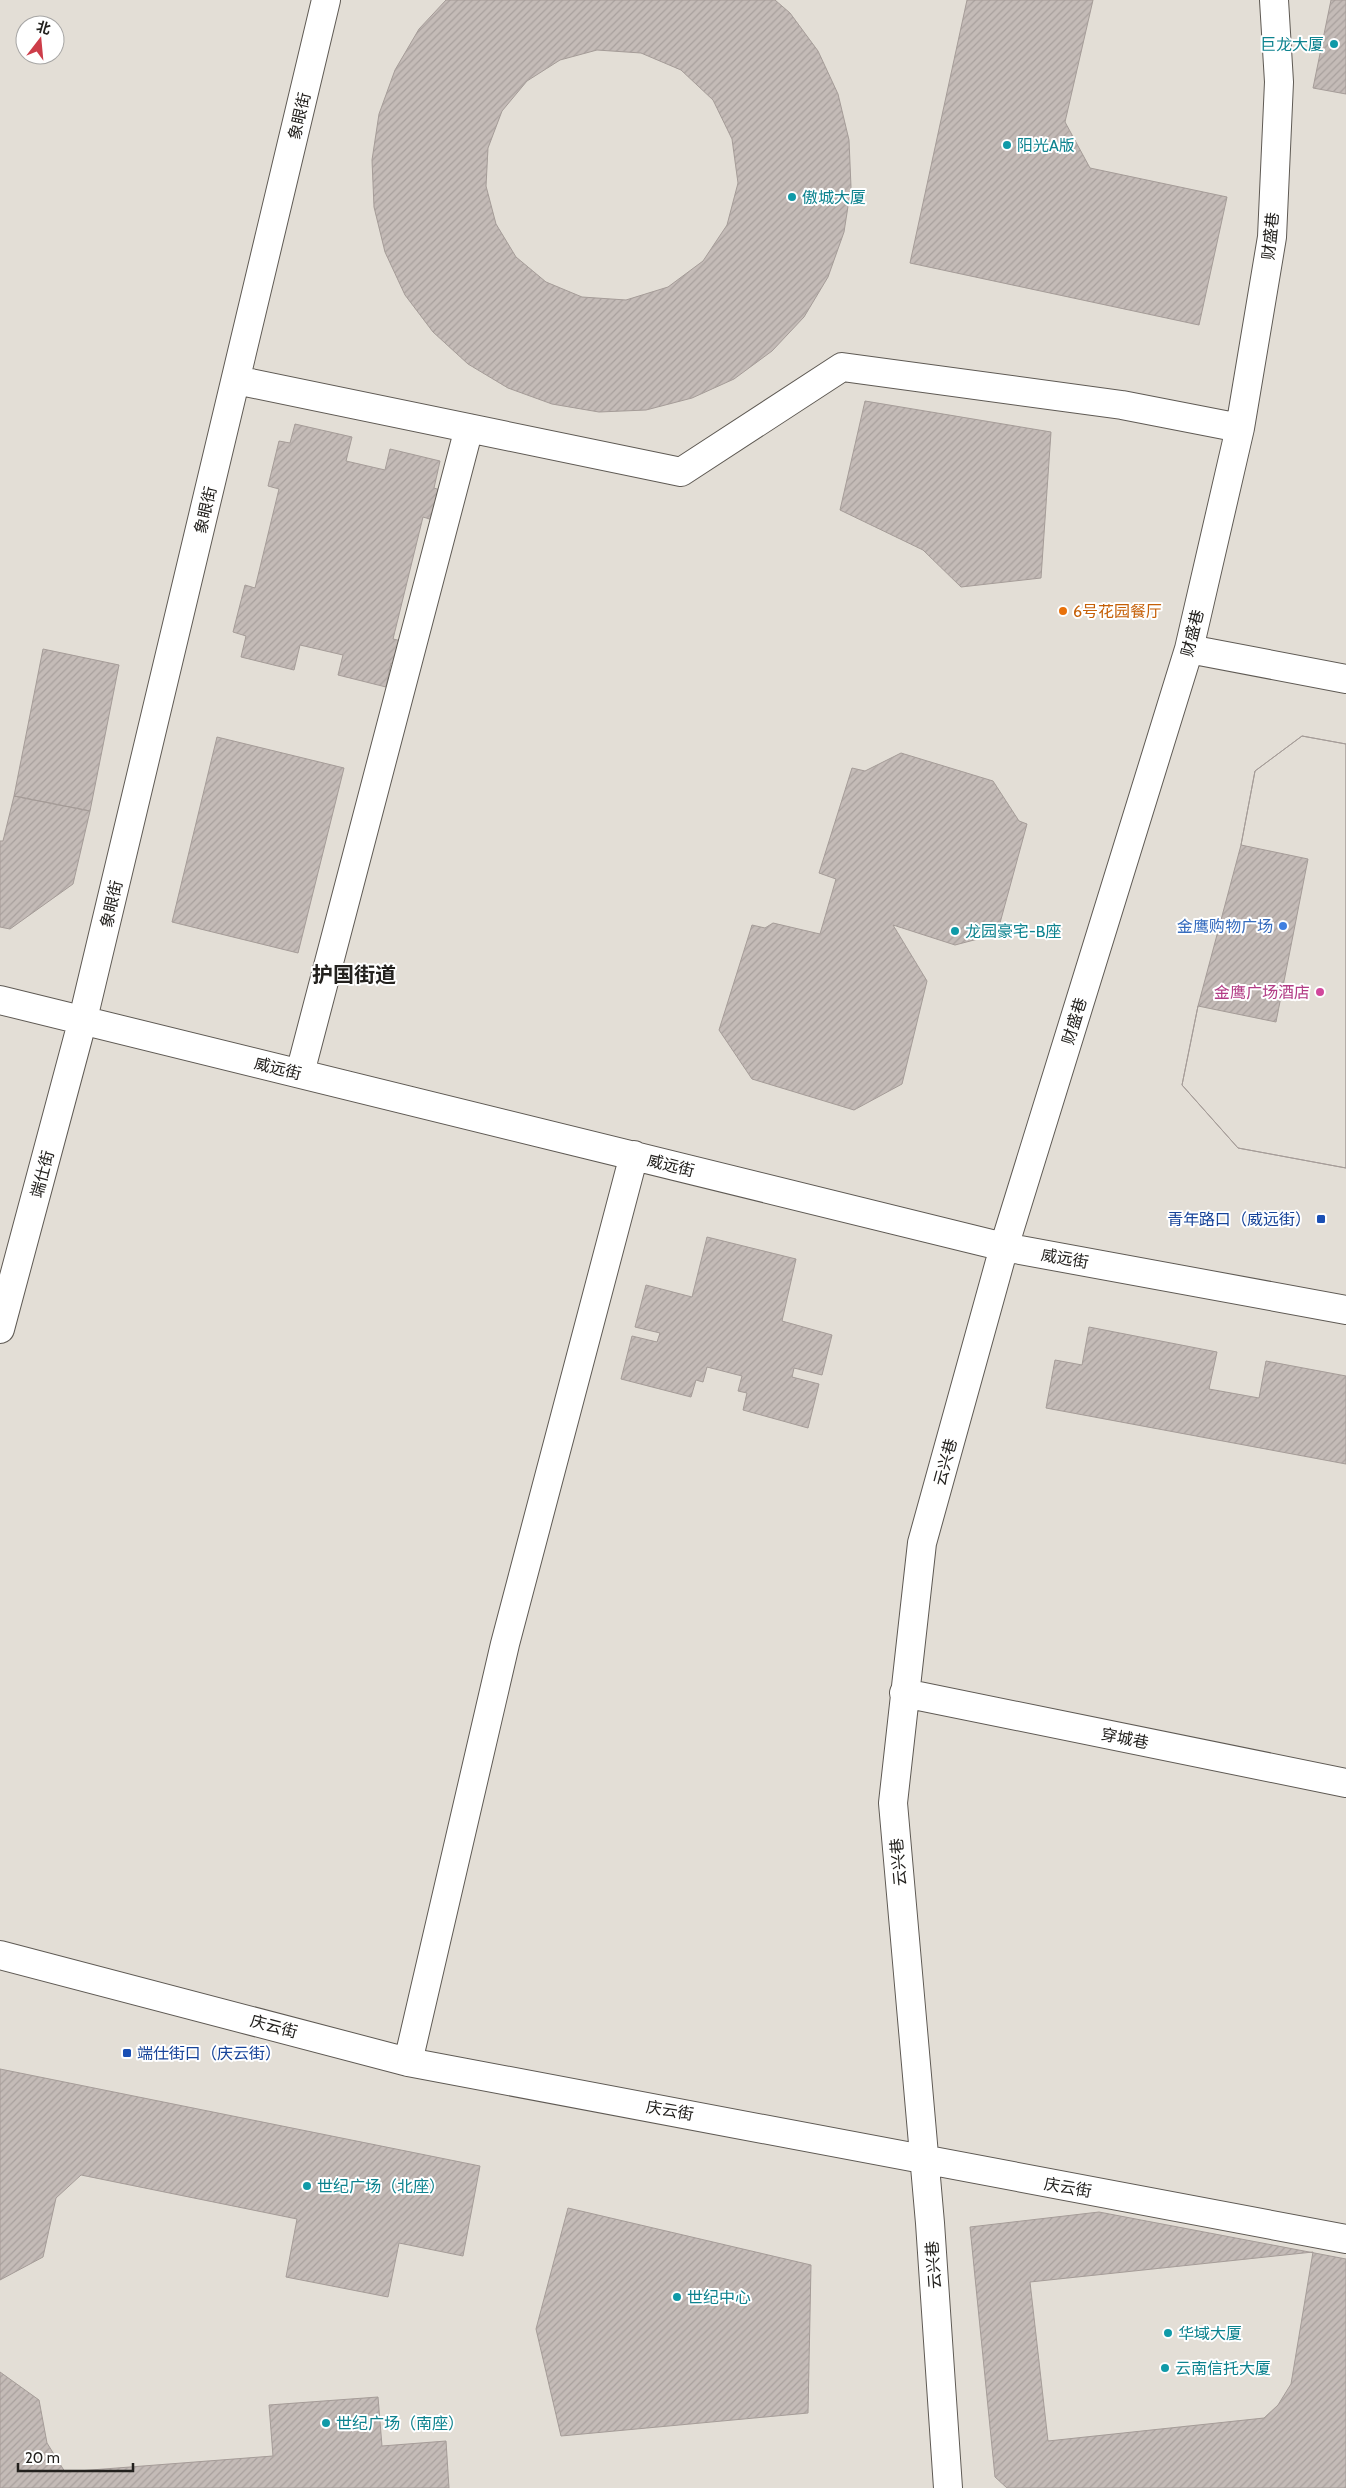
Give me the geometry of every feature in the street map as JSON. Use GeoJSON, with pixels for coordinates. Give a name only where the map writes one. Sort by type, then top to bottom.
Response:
{"type":"FeatureCollection","features":[{"type":"Feature","properties":{"kind":"street","name":"象眼街"},"geometry":{"type":"LineString","coordinates":[[83,1020],[326,0]]}},
{"type":"Feature","properties":{"kind":"street","name":"财盛巷"},"geometry":{"type":"LineString","coordinates":[[1004,1247],[1189,649],[1240,428],[1272,238],[1279,82],[1274,0]]}},
{"type":"Feature","properties":{"kind":"street"},"geometry":{"type":"LineString","coordinates":[[236,380],[681,472],[842,368],[1122,405],[1240,428]]}},
{"type":"Feature","properties":{"kind":"street"},"geometry":{"type":"LineString","coordinates":[[300,1073],[469,428]]}},
{"type":"Feature","properties":{"kind":"street"},"geometry":{"type":"LineString","coordinates":[[1189,649],[1346,678]]}},
{"type":"Feature","properties":{"kind":"street","name":"威远街"},"geometry":{"type":"LineString","coordinates":[[0,1000],[1004,1247],[1346,1310]]}},
{"type":"Feature","properties":{"kind":"street","name":"端仕街"},"geometry":{"type":"LineString","coordinates":[[0,1329],[83,1020]]}},
{"type":"Feature","properties":{"kind":"street"},"geometry":{"type":"LineString","coordinates":[[408,2062],[505,1644],[634,1156]]}},
{"type":"Feature","properties":{"kind":"street","name":"云兴巷"},"geometry":{"type":"LineString","coordinates":[[948,2488],[924,2157],[893,1803],[922,1543],[1004,1247]]}},
{"type":"Feature","properties":{"kind":"street","name":"穿城巷"},"geometry":{"type":"LineString","coordinates":[[904,1693],[1346,1783]]}},
{"type":"Feature","properties":{"kind":"street","name":"庆云街"},"geometry":{"type":"LineString","coordinates":[[0,1955],[408,2062],[924,2157],[1030,2180],[1346,2239]]}},
{"type":"Feature","properties":{"kind":"building","name":"傲城大厦"},"geometry":{"type":"Polygon","coordinates":[[[446,0],[775,0],[790,13],[818,51],[838,94],[849,140],[851,187],[844,232],[828,277],[804,317],[772,351],[734,379],[692,398],[646,410],[599,412],[552,404],[508,388],[468,364],[433,332],[405,295],[385,252],[374,207],[372,160],[379,114],[395,70],[419,29],[446,0]],[[597,50],[560,60],[527,81],[502,111],[488,148],[486,186],[496,224],[516,257],[546,282],[582,297],[626,300],[668,287],[703,261],[727,225],[738,183],[732,139],[713,100],[681,70],[641,53],[597,50]]]}},
{"type":"Feature","properties":{"kind":"building","name":"阳光A版"},"geometry":{"type":"Polygon","coordinates":[[[967,0],[1093,0],[1065,122],[1090,168],[1227,197],[1199,325],[910,263],[967,0]]]}},
{"type":"Feature","properties":{"kind":"building","name":"巨龙大厦"},"geometry":{"type":"Polygon","coordinates":[[[1331,0],[1346,0],[1346,94],[1313,88],[1331,0]]]}},
{"type":"Feature","properties":{"kind":"building"},"geometry":{"type":"Polygon","coordinates":[[[865,401],[1051,432],[1041,578],[961,587],[923,550],[840,510],[865,401]]]}},
{"type":"Feature","properties":{"kind":"building"},"geometry":{"type":"Polygon","coordinates":[[[295,424],[352,437],[346,461],[385,470],[390,449],[440,461],[434,488],[443,491],[436,521],[423,517],[393,639],[406,642],[400,666],[391,663],[386,687],[338,675],[343,655],[300,645],[294,670],[241,657],[246,636],[233,632],[245,585],[255,588],[279,489],[268,486],[279,441],[290,443],[295,424]]]}},
{"type":"Feature","properties":{"kind":"building"},"geometry":{"type":"Polygon","coordinates":[[[43,649],[119,665],[90,811],[14,796],[43,649]]]}},
{"type":"Feature","properties":{"kind":"building","name":"金鹰购物广场"},"geometry":{"type":"Polygon","coordinates":[[[1302,736],[1346,744],[1346,1168],[1238,1148],[1182,1085],[1198,1006],[1241,845],[1255,771],[1302,736]]]}},
{"type":"Feature","properties":{"kind":"building","name":"金鹰购物广场"},"geometry":{"type":"Polygon","coordinates":[[[1302,736],[1346,744],[1346,1168],[1238,1148],[1182,1085],[1198,1006],[1276,1022],[1308,859],[1241,845],[1255,771],[1302,736]]]}},
{"type":"Feature","properties":{"kind":"building"},"geometry":{"type":"Polygon","coordinates":[[[217,737],[344,768],[298,953],[172,922],[217,737]]]}},
{"type":"Feature","properties":{"kind":"building","name":"龙园豪宅-B座"},"geometry":{"type":"Polygon","coordinates":[[[901,753],[993,781],[1019,821],[1027,824],[997,934],[955,945],[893,925],[927,981],[902,1084],[854,1110],[752,1079],[719,1030],[752,925],[765,928],[773,923],[820,934],[836,879],[819,873],[852,768],[865,771],[901,753]]]}},
{"type":"Feature","properties":{"kind":"building"},"geometry":{"type":"Polygon","coordinates":[[[14,796],[90,811],[73,884],[10,929],[0,927],[0,841],[3,841],[14,796]]]}},
{"type":"Feature","properties":{"kind":"building"},"geometry":{"type":"Polygon","coordinates":[[[707,1237],[796,1259],[782,1321],[832,1335],[822,1375],[794,1368],[792,1377],[819,1384],[808,1428],[743,1410],[747,1393],[738,1391],[742,1376],[707,1367],[703,1382],[696,1380],[691,1397],[621,1379],[632,1336],[657,1342],[660,1333],[635,1327],[646,1285],[692,1297],[707,1237]]]}},
{"type":"Feature","properties":{"kind":"building"},"geometry":{"type":"Polygon","coordinates":[[[1089,1327],[1217,1352],[1209,1389],[1259,1398],[1266,1361],[1346,1376],[1346,1464],[1046,1408],[1055,1360],[1082,1365],[1089,1327]]]}},
{"type":"Feature","properties":{"kind":"building","name":"世纪广场（北座）"},"geometry":{"type":"Polygon","coordinates":[[[0,2069],[480,2166],[463,2256],[399,2243],[388,2297],[286,2277],[297,2219],[81,2175],[56,2198],[43,2257],[0,2280],[0,2069]]]}},
{"type":"Feature","properties":{"kind":"building","name":"世纪中心"},"geometry":{"type":"Polygon","coordinates":[[[568,2208],[811,2265],[808,2413],[561,2436],[536,2329],[568,2208]]]}},
{"type":"Feature","properties":{"kind":"building","name":"云南信托大厦"},"geometry":{"type":"Polygon","coordinates":[[[1099,2212],[1346,2259],[1346,2488],[1007,2488],[995,2477],[970,2227],[1099,2212]]]}},
{"type":"Feature","properties":{"kind":"building","name":"华域大厦"},"geometry":{"type":"Polygon","coordinates":[[[1313,2252],[1291,2384],[1278,2405],[1264,2418],[1048,2441],[1030,2282],[1313,2252]]]}},
{"type":"Feature","properties":{"kind":"building","name":"世纪广场（南座）"},"geometry":{"type":"Polygon","coordinates":[[[0,2372],[39,2400],[47,2443],[65,2472],[273,2456],[269,2405],[378,2397],[382,2446],[446,2441],[449,2488],[0,2488],[0,2372]]]}},
{"type":"Feature","properties":{"kind":"place","name":"巨龙大厦"},"geometry":{"type":"Point","coordinates":[1334,44]}},
{"type":"Feature","properties":{"kind":"place","name":"阳光A版"},"geometry":{"type":"Point","coordinates":[1007,145]}},
{"type":"Feature","properties":{"kind":"place","name":"傲城大厦"},"geometry":{"type":"Point","coordinates":[792,197]}},
{"type":"Feature","properties":{"kind":"place","name":"6号花园餐厅"},"geometry":{"type":"Point","coordinates":[1063,611]}},
{"type":"Feature","properties":{"kind":"place","name":"金鹰购物广场"},"geometry":{"type":"Point","coordinates":[1283,926]}},
{"type":"Feature","properties":{"kind":"place","name":"龙园豪宅-B座"},"geometry":{"type":"Point","coordinates":[955,931]}},
{"type":"Feature","properties":{"kind":"place","name":"金鹰广场酒店"},"geometry":{"type":"Point","coordinates":[1320,992]}},
{"type":"Feature","properties":{"kind":"place","name":"青年路口（威远街）"},"geometry":{"type":"Point","coordinates":[1321,1219]}},
{"type":"Feature","properties":{"kind":"place","name":"端仕街口（庆云街）"},"geometry":{"type":"Point","coordinates":[127,2053]}},
{"type":"Feature","properties":{"kind":"place","name":"世纪广场（北座）"},"geometry":{"type":"Point","coordinates":[307,2186]}},
{"type":"Feature","properties":{"kind":"place","name":"世纪中心"},"geometry":{"type":"Point","coordinates":[677,2297]}},
{"type":"Feature","properties":{"kind":"place","name":"华域大厦"},"geometry":{"type":"Point","coordinates":[1168,2333]}},
{"type":"Feature","properties":{"kind":"place","name":"云南信托大厦"},"geometry":{"type":"Point","coordinates":[1165,2368]}},
{"type":"Feature","properties":{"kind":"place","name":"世纪广场（南座）"},"geometry":{"type":"Point","coordinates":[326,2423]}},
{"type":"Feature","properties":{"kind":"district","name":"护国街道"},"geometry":{"type":"Point","coordinates":[354,975]}}]}
